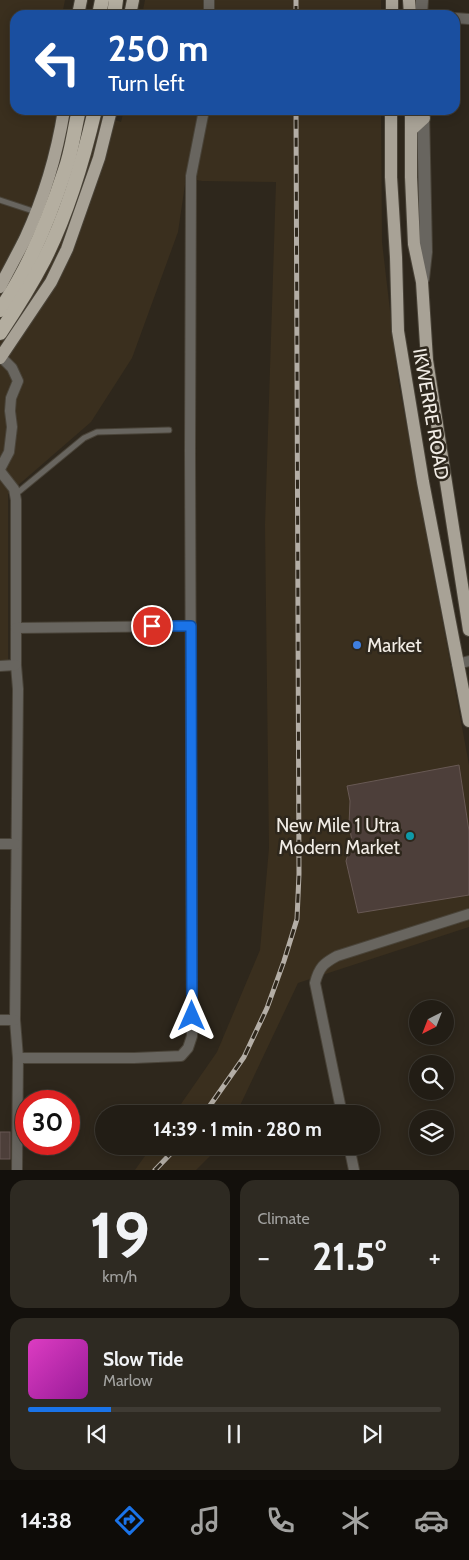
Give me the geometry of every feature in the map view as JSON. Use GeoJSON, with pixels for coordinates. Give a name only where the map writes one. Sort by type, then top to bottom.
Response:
{"type":"FeatureCollection","features":[{"type":"Feature","properties":{"kind":"highway"},"geometry":{"type":"LineString","coordinates":[[0,310],[9,298],[38,242],[66,169],[78,115]]}},
{"type":"Feature","properties":{"kind":"highway"},"geometry":{"type":"LineString","coordinates":[[0,332],[22,300],[61,221],[85,152],[93,115]]}},
{"type":"Feature","properties":{"kind":"main road"},"geometry":{"type":"LineString","coordinates":[[0,287],[36,212],[52,164],[63,115]]}},
{"type":"Feature","properties":{"kind":"main road"},"geometry":{"type":"LineString","coordinates":[[0,358],[51,282],[67,249],[99,158],[111,115]]}},
{"type":"Feature","properties":{"kind":"main road","name":"IKWERRE ROAD"},"geometry":{"type":"LineString","coordinates":[[391,115],[391,177],[398,331],[423,482],[463,662],[469,721]]}},
{"type":"Feature","properties":{"kind":"main road"},"geometry":{"type":"LineString","coordinates":[[411,115],[410,177],[414,244],[422,282]]}},
{"type":"Feature","properties":{"kind":"main road"},"geometry":{"type":"LineString","coordinates":[[411,130],[422,115]]}},
{"type":"Feature","properties":{"kind":"main road"},"geometry":{"type":"LineString","coordinates":[[391,177],[410,177]]}},
{"type":"Feature","properties":{"kind":"main road","name":"IKWERRE ROAD"},"geometry":{"type":"LineString","coordinates":[[422,282],[428,360],[469,630]]}},
{"type":"Feature","properties":{"kind":"street"},"geometry":{"type":"LineString","coordinates":[[18,1058],[181,1056],[188,1048],[192,1036],[191,176],[203,115]]}},
{"type":"Feature","properties":{"kind":"street","name":"IKWERRE ROAD"},"geometry":{"type":"LineString","coordinates":[[422,282],[426,252],[423,115]]}},
{"type":"Feature","properties":{"kind":"street"},"geometry":{"type":"LineString","coordinates":[[0,358],[12,368],[18,380],[11,398],[12,427],[9,452],[0,470],[11,484],[15,494],[16,665],[18,689],[15,1020],[18,1058],[17,1170]]}},
{"type":"Feature","properties":{"kind":"street"},"geometry":{"type":"LineString","coordinates":[[16,628],[191,626]]}},
{"type":"Feature","properties":{"kind":"street"},"geometry":{"type":"LineString","coordinates":[[0,666],[16,665]]}},
{"type":"Feature","properties":{"kind":"street"},"geometry":{"type":"LineString","coordinates":[[0,844],[16,844]]}},
{"type":"Feature","properties":{"kind":"street"},"geometry":{"type":"LineString","coordinates":[[340,1105],[315,983],[317,973],[324,963],[337,956],[469,914]]}},
{"type":"Feature","properties":{"kind":"street"},"geometry":{"type":"LineString","coordinates":[[0,1020],[15,1020]]}},
{"type":"Feature","properties":{"kind":"street"},"geometry":{"type":"LineString","coordinates":[[351,1155],[354,1170]]}},
{"type":"Feature","properties":{"kind":"lane"},"geometry":{"type":"LineString","coordinates":[[0,200],[36,212]]}},
{"type":"Feature","properties":{"kind":"lane"},"geometry":{"type":"LineString","coordinates":[[15,494],[84,438],[92,434],[97,432],[169,430]]}},
{"type":"Feature","properties":{"kind":"shaded area","name":"Market"},"geometry":{"type":"Polygon","coordinates":[[[0,0],[65,0],[63,10],[10,10],[10,115],[99,115],[121,122],[123,115],[381,115],[382,242],[398,379],[469,765],[469,927],[298,983],[240,1105],[180,1105],[217,1052],[260,950],[269,848],[265,525],[276,182],[202,181],[186,178],[178,232],[132,358],[91,422],[8,494],[8,660],[0,660],[0,0]]]}},
{"type":"Feature","properties":{"kind":"shaded area"},"geometry":{"type":"Polygon","coordinates":[[[145,0],[381,0],[381,10],[143,10],[145,0]]]}},
{"type":"Feature","properties":{"kind":"shaded area"},"geometry":{"type":"Polygon","coordinates":[[[146,1155],[211,1155],[196,1170],[135,1170],[146,1155]]]}},
{"type":"Feature","properties":{"kind":"building","name":"New Mile 1 Utra Modern Market"},"geometry":{"type":"Polygon","coordinates":[[[459,765],[469,831],[469,895],[358,913],[346,861],[352,841],[349,825],[350,801],[347,786],[459,765]]]}},
{"type":"Feature","properties":{"kind":"building"},"geometry":{"type":"Polygon","coordinates":[[[0,1132],[10,1132],[10,1159],[0,1159],[0,1132]]]}},
{"type":"Feature","properties":{"kind":"railway"},"geometry":{"type":"LineString","coordinates":[[296,0],[296,10]]}},
{"type":"Feature","properties":{"kind":"railway"},"geometry":{"type":"LineString","coordinates":[[210,1105],[244,1057],[267,1008],[297,919],[299,874],[296,115]]}},
{"type":"Feature","properties":{"kind":"railway"},"geometry":{"type":"LineString","coordinates":[[155,1170],[169,1155]]}},
{"type":"Feature","properties":{"kind":"place","name":"Market"},"geometry":{"type":"Point","coordinates":[357,645]}},
{"type":"Feature","properties":{"kind":"place","name":"New Mile 1 Utra Modern Market"},"geometry":{"type":"Point","coordinates":[410,836]}},
{"type":"Feature","properties":{"kind":"route"},"geometry":{"type":"LineString","coordinates":[[152,626],[191,626],[192,1016]]}}]}
